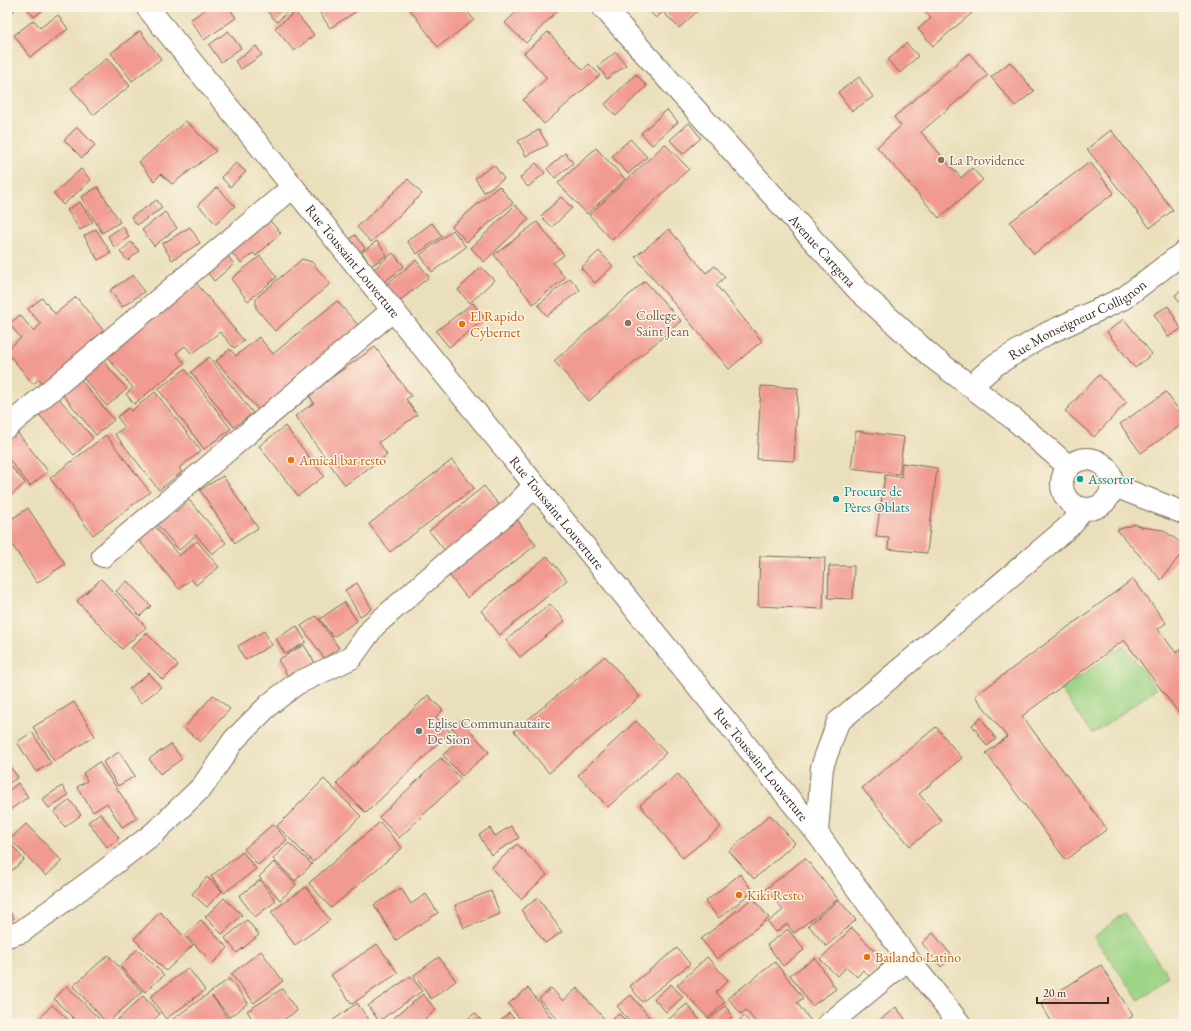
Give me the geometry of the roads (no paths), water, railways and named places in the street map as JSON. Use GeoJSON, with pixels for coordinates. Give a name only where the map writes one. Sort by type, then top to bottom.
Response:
{"type":"FeatureCollection","features":[{"type":"Feature","properties":{"kind":"street","name":"Rue Toussaint Louverture"},"geometry":{"type":"LineString","coordinates":[[147,7],[817,833],[908,959],[960,1024]]}},
{"type":"Feature","properties":{"kind":"street","name":"Avenue Cartgena"},"geometry":{"type":"LineString","coordinates":[[603,7],[858,290],[932,357],[1038,439],[1069,467]]}},
{"type":"Feature","properties":{"kind":"street"},"geometry":{"type":"LineString","coordinates":[[7,427],[293,187]]}},
{"type":"Feature","properties":{"kind":"street","name":"Rue Monseigneur Collignon"},"geometry":{"type":"LineString","coordinates":[[971,386],[995,365],[1046,334],[1124,298],[1184,252]]}},
{"type":"Feature","properties":{"kind":"street"},"geometry":{"type":"LineString","coordinates":[[103,556],[393,310]]}},
{"type":"Feature","properties":{"kind":"street"},"geometry":{"type":"LineString","coordinates":[[1084,460],[1097,462],[1107,469],[1112,485],[1106,501],[1090,509],[1074,506],[1068,501],[1064,495],[1062,480],[1069,467],[1076,462],[1084,460]]}},
{"type":"Feature","properties":{"kind":"street"},"geometry":{"type":"LineString","coordinates":[[7,936],[21,932],[154,833],[203,786],[234,740],[270,704],[296,684],[351,658],[374,626],[444,565],[511,510],[535,485]]}},
{"type":"Feature","properties":{"kind":"street"},"geometry":{"type":"LineString","coordinates":[[1112,485],[1184,513]]}},
{"type":"Feature","properties":{"kind":"street"},"geometry":{"type":"LineString","coordinates":[[817,833],[822,767],[838,722],[1073,523],[1082,508]]}},
{"type":"Feature","properties":{"kind":"street"},"geometry":{"type":"LineString","coordinates":[[829,1024],[908,959]]}},
{"type":"Feature","properties":{"kind":"place","name":"La Providence"},"geometry":{"type":"Point","coordinates":[941,160]}},
{"type":"Feature","properties":{"kind":"place","name":"College Saint Jean"},"geometry":{"type":"Point","coordinates":[628,323]}},
{"type":"Feature","properties":{"kind":"place","name":"El Rapido Cybernet"},"geometry":{"type":"Point","coordinates":[462,324]}},
{"type":"Feature","properties":{"kind":"place","name":"Amical bar resto"},"geometry":{"type":"Point","coordinates":[291,460]}},
{"type":"Feature","properties":{"kind":"place","name":"Assortor"},"geometry":{"type":"Point","coordinates":[1080,479]}},
{"type":"Feature","properties":{"kind":"place","name":"Procure de Pères Oblats"},"geometry":{"type":"Point","coordinates":[836,499]}},
{"type":"Feature","properties":{"kind":"place","name":"Eglise Communautaire De Sion"},"geometry":{"type":"Point","coordinates":[419,731]}},
{"type":"Feature","properties":{"kind":"place","name":"Kiki Resto"},"geometry":{"type":"Point","coordinates":[739,895]}},
{"type":"Feature","properties":{"kind":"place","name":"Bailando Latino"},"geometry":{"type":"Point","coordinates":[867,957]}}]}
